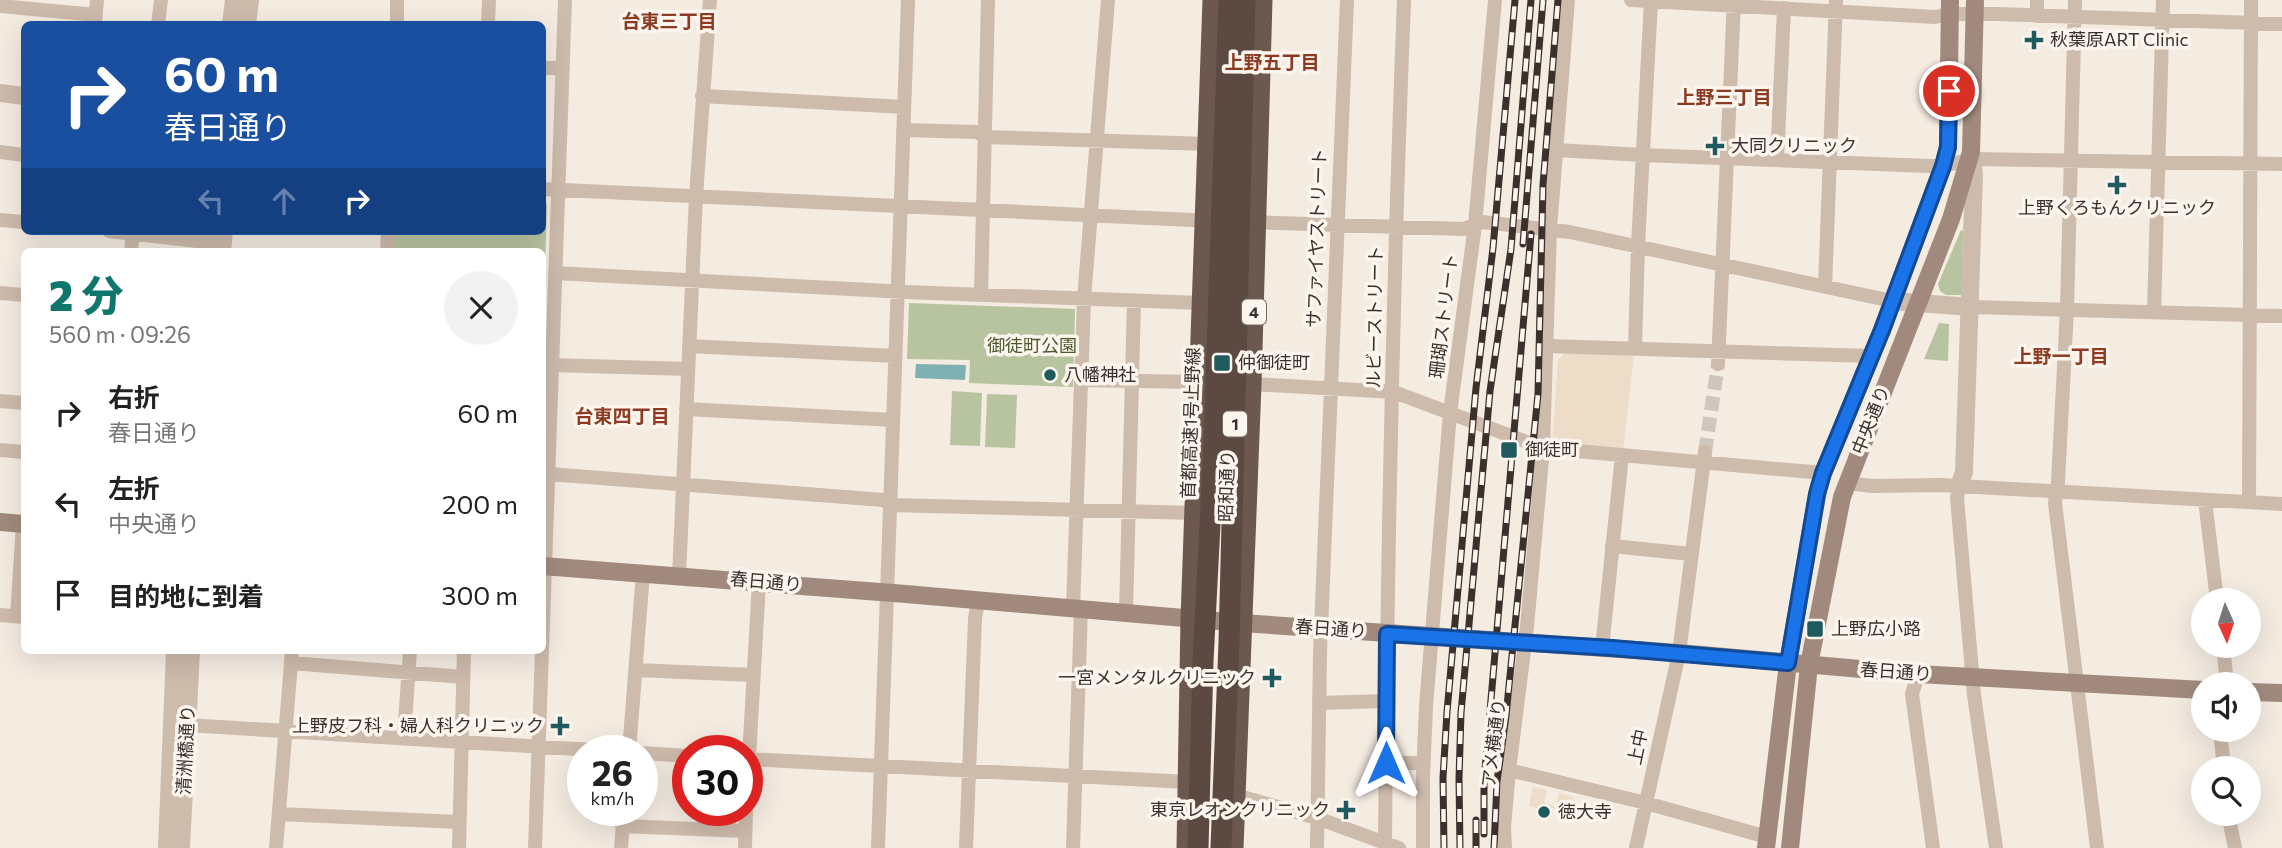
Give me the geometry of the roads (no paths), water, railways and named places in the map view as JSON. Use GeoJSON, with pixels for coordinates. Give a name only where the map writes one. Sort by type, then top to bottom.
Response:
{"type":"FeatureCollection","features":[{"type":"Feature","properties":{"kind":"highway","name":"昭和通り"},"geometry":{"type":"LineString","coordinates":[[1185,848],[1190,619],[1212,0]]}},
{"type":"Feature","properties":{"kind":"highway","name":"首都高速1号上野線"},"geometry":{"type":"LineString","coordinates":[[1198,848],[1229,0]]}},
{"type":"Feature","properties":{"kind":"highway","name":"1"},"geometry":{"type":"LineString","coordinates":[[1221,848],[1229,643],[1245,0]]}},
{"type":"Feature","properties":{"kind":"highway","name":"昭和通り"},"geometry":{"type":"LineString","coordinates":[[1234,848],[1252,384],[1263,0]]}},
{"type":"Feature","properties":{"kind":"highway"},"geometry":{"type":"LineString","coordinates":[[1208,848],[1215,665],[1216,521],[1213,466]]}},
{"type":"Feature","properties":{"kind":"highway"},"geometry":{"type":"LineString","coordinates":[[1214,848],[1223,767]]}},
{"type":"Feature","properties":{"kind":"main road","name":"中央通り"},"geometry":{"type":"LineString","coordinates":[[1766,842],[1788,663],[1817,494],[1948,147],[1950,7]]}},
{"type":"Feature","properties":{"kind":"main road","name":"中央通り"},"geometry":{"type":"LineString","coordinates":[[1790,848],[1809,665],[1834,531],[1846,483],[1951,219],[1971,157],[1975,7]]}},
{"type":"Feature","properties":{"kind":"main road"},"geometry":{"type":"LineString","coordinates":[[0,522],[21,524]]}},
{"type":"Feature","properties":{"kind":"main road","name":"春日通り"},"geometry":{"type":"LineString","coordinates":[[546,566],[1242,623],[1321,637],[1387,634],[1679,653],[1972,678],[2191,689]]}},
{"type":"Feature","properties":{"kind":"main road"},"geometry":{"type":"LineString","coordinates":[[2261,692],[2282,693]]}},
{"type":"Feature","properties":{"kind":"street"},"geometry":{"type":"LineString","coordinates":[[0,6],[95,20],[97,0]]}},
{"type":"Feature","properties":{"kind":"street"},"geometry":{"type":"LineString","coordinates":[[158,21],[161,0]]}},
{"type":"Feature","properties":{"kind":"street"},"geometry":{"type":"LineString","coordinates":[[231,21],[234,0]]}},
{"type":"Feature","properties":{"kind":"street"},"geometry":{"type":"LineString","coordinates":[[247,21],[250,0]]}},
{"type":"Feature","properties":{"kind":"street"},"geometry":{"type":"LineString","coordinates":[[397,0],[397,21]]}},
{"type":"Feature","properties":{"kind":"street"},"geometry":{"type":"LineString","coordinates":[[488,21],[489,0]]}},
{"type":"Feature","properties":{"kind":"street"},"geometry":{"type":"LineString","coordinates":[[546,529],[549,474],[546,436],[552,365],[565,0]]}},
{"type":"Feature","properties":{"kind":"street"},"geometry":{"type":"LineString","coordinates":[[679,576],[696,196],[710,0]]}},
{"type":"Feature","properties":{"kind":"street"},"geometry":{"type":"LineString","coordinates":[[878,848],[908,0]]}},
{"type":"Feature","properties":{"kind":"street"},"geometry":{"type":"LineString","coordinates":[[981,295],[988,0]]}},
{"type":"Feature","properties":{"kind":"street"},"geometry":{"type":"LineString","coordinates":[[1073,848],[1077,608],[1075,510],[1089,216],[1108,0]]}},
{"type":"Feature","properties":{"kind":"street","name":"サファイヤストリート"},"geometry":{"type":"LineString","coordinates":[[1317,848],[1321,637],[1347,0]]}},
{"type":"Feature","properties":{"kind":"street","name":"ルビーストリート"},"geometry":{"type":"LineString","coordinates":[[1385,845],[1395,227],[1404,0]]}},
{"type":"Feature","properties":{"kind":"street","name":"珊瑚ストリート"},"geometry":{"type":"LineString","coordinates":[[1423,848],[1423,763],[1450,413],[1475,225],[1495,0]]}},
{"type":"Feature","properties":{"kind":"street","name":"アメ横通り"},"geometry":{"type":"LineString","coordinates":[[1505,848],[1509,770],[1525,643],[1543,448],[1555,230],[1556,149],[1568,0]]}},
{"type":"Feature","properties":{"kind":"street"},"geometry":{"type":"LineString","coordinates":[[1631,0],[1734,3],[1784,8],[1836,5],[1935,17],[1950,7],[1975,7],[2037,16],[2282,24]]}},
{"type":"Feature","properties":{"kind":"street"},"geometry":{"type":"LineString","coordinates":[[2037,0],[2037,16]]}},
{"type":"Feature","properties":{"kind":"street"},"geometry":{"type":"LineString","coordinates":[[2075,0],[2067,310],[2055,503],[2097,848]]}},
{"type":"Feature","properties":{"kind":"street"},"geometry":{"type":"LineString","coordinates":[[2154,312],[2163,0]]}},
{"type":"Feature","properties":{"kind":"street"},"geometry":{"type":"LineString","coordinates":[[2249,502],[2251,0]]}},
{"type":"Feature","properties":{"kind":"street"},"geometry":{"type":"LineString","coordinates":[[1635,349],[1643,155],[1655,1]]}},
{"type":"Feature","properties":{"kind":"street"},"geometry":{"type":"LineString","coordinates":[[1718,357],[1734,3]]}},
{"type":"Feature","properties":{"kind":"street"},"geometry":{"type":"LineString","coordinates":[[1825,287],[1836,5]]}},
{"type":"Feature","properties":{"kind":"street"},"geometry":{"type":"LineString","coordinates":[[1777,160],[1784,8]]}},
{"type":"Feature","properties":{"kind":"street"},"geometry":{"type":"LineString","coordinates":[[546,68],[563,68]]}},
{"type":"Feature","properties":{"kind":"street"},"geometry":{"type":"LineString","coordinates":[[0,93],[21,96]]}},
{"type":"Feature","properties":{"kind":"street"},"geometry":{"type":"LineString","coordinates":[[702,96],[904,107]]}},
{"type":"Feature","properties":{"kind":"street"},"geometry":{"type":"LineString","coordinates":[[903,130],[977,132],[985,137],[1208,144]]}},
{"type":"Feature","properties":{"kind":"street"},"geometry":{"type":"LineString","coordinates":[[1556,149],[1643,155],[1943,166],[1971,157],[2282,164]]}},
{"type":"Feature","properties":{"kind":"street"},"geometry":{"type":"LineString","coordinates":[[0,152],[21,155]]}},
{"type":"Feature","properties":{"kind":"street"},"geometry":{"type":"LineString","coordinates":[[1971,157],[1971,307],[1964,472],[1957,498],[1972,678],[1996,848]]}},
{"type":"Feature","properties":{"kind":"street"},"geometry":{"type":"LineString","coordinates":[[546,189],[1257,223],[1463,229],[1483,222],[1555,230],[1638,245],[1892,301],[1971,307],[2282,316]]}},
{"type":"Feature","properties":{"kind":"street"},"geometry":{"type":"LineString","coordinates":[[0,220],[21,222]]}},
{"type":"Feature","properties":{"kind":"street"},"geometry":{"type":"LineString","coordinates":[[155,235],[206,242]]}},
{"type":"Feature","properties":{"kind":"street"},"geometry":{"type":"LineString","coordinates":[[555,273],[897,292],[1201,303]]}},
{"type":"Feature","properties":{"kind":"street"},"geometry":{"type":"LineString","coordinates":[[0,293],[21,295]]}},
{"type":"Feature","properties":{"kind":"street"},"geometry":{"type":"LineString","coordinates":[[1126,613],[1134,301]]}},
{"type":"Feature","properties":{"kind":"street"},"geometry":{"type":"LineString","coordinates":[[689,346],[895,356]]}},
{"type":"Feature","properties":{"kind":"street"},"geometry":{"type":"LineString","coordinates":[[1547,346],[1635,349],[1718,357],[1871,356]]}},
{"type":"Feature","properties":{"kind":"street"},"geometry":{"type":"LineString","coordinates":[[552,365],[688,369]]}},
{"type":"Feature","properties":{"kind":"street"},"geometry":{"type":"LineString","coordinates":[[1081,380],[1198,382]]}},
{"type":"Feature","properties":{"kind":"street"},"geometry":{"type":"LineString","coordinates":[[1252,384],[1394,392],[1543,448],[1622,455],[1704,457],[1823,473]]}},
{"type":"Feature","properties":{"kind":"street"},"geometry":{"type":"LineString","coordinates":[[0,401],[21,403]]}},
{"type":"Feature","properties":{"kind":"street"},"geometry":{"type":"LineString","coordinates":[[687,409],[893,419]]}},
{"type":"Feature","properties":{"kind":"street"},"geometry":{"type":"LineString","coordinates":[[0,450],[21,452]]}},
{"type":"Feature","properties":{"kind":"street"},"geometry":{"type":"LineString","coordinates":[[1602,648],[1622,455]]}},
{"type":"Feature","properties":{"kind":"street","name":"上中"},"geometry":{"type":"LineString","coordinates":[[1636,848],[1679,653],[1704,457]]}},
{"type":"Feature","properties":{"kind":"street"},"geometry":{"type":"LineString","coordinates":[[549,474],[883,500],[891,505],[1194,513]]}},
{"type":"Feature","properties":{"kind":"street"},"geometry":{"type":"LineString","coordinates":[[1846,483],[1873,486],[1959,486],[2282,504]]}},
{"type":"Feature","properties":{"kind":"street"},"geometry":{"type":"LineString","coordinates":[[2205,500],[2216,588]]}},
{"type":"Feature","properties":{"kind":"street"},"geometry":{"type":"LineString","coordinates":[[1612,546],[1692,554]]}},
{"type":"Feature","properties":{"kind":"street"},"geometry":{"type":"LineString","coordinates":[[630,735],[643,573]]}},
{"type":"Feature","properties":{"kind":"street"},"geometry":{"type":"LineString","coordinates":[[749,735],[759,582]]}},
{"type":"Feature","properties":{"kind":"street"},"geometry":{"type":"LineString","coordinates":[[0,615],[20,617],[21,594]]}},
{"type":"Feature","properties":{"kind":"street"},"geometry":{"type":"LineString","coordinates":[[966,848],[978,600]]}},
{"type":"Feature","properties":{"kind":"street","name":"清洲橋通り"},"geometry":{"type":"LineString","coordinates":[[167,848],[175,654]]}},
{"type":"Feature","properties":{"kind":"street","name":"清洲橋通り"},"geometry":{"type":"LineString","coordinates":[[181,848],[191,654]]}},
{"type":"Feature","properties":{"kind":"street"},"geometry":{"type":"LineString","coordinates":[[404,737],[410,654]]}},
{"type":"Feature","properties":{"kind":"street"},"geometry":{"type":"LineString","coordinates":[[459,848],[464,654]]}},
{"type":"Feature","properties":{"kind":"street"},"geometry":{"type":"LineString","coordinates":[[535,848],[542,654]]}},
{"type":"Feature","properties":{"kind":"street"},"geometry":{"type":"LineString","coordinates":[[276,848],[292,657],[463,677]]}},
{"type":"Feature","properties":{"kind":"street"},"geometry":{"type":"LineString","coordinates":[[636,670],[753,676]]}},
{"type":"Feature","properties":{"kind":"street"},"geometry":{"type":"LineString","coordinates":[[1918,674],[1912,694],[1933,848]]}},
{"type":"Feature","properties":{"kind":"street"},"geometry":{"type":"LineString","coordinates":[[1319,703],[1386,701]]}},
{"type":"Feature","properties":{"kind":"street"},"geometry":{"type":"LineString","coordinates":[[187,725],[567,747]]}},
{"type":"Feature","properties":{"kind":"street"},"geometry":{"type":"LineString","coordinates":[[763,760],[1187,782]]}},
{"type":"Feature","properties":{"kind":"street"},"geometry":{"type":"LineString","coordinates":[[1386,763],[1423,763]]}},
{"type":"Feature","properties":{"kind":"street"},"geometry":{"type":"LineString","coordinates":[[1509,770],[1646,803],[1766,842]]}},
{"type":"Feature","properties":{"kind":"street"},"geometry":{"type":"LineString","coordinates":[[1235,795],[1317,818],[1399,848]]}},
{"type":"Feature","properties":{"kind":"street"},"geometry":{"type":"LineString","coordinates":[[279,814],[460,821]]}},
{"type":"Feature","properties":{"kind":"street"},"geometry":{"type":"LineString","coordinates":[[621,848],[622,826],[746,831]]}},
{"type":"Feature","properties":{"kind":"street"},"geometry":{"type":"LineString","coordinates":[[745,848],[746,826]]}},
{"type":"Feature","properties":{"kind":"street"},"geometry":{"type":"LineString","coordinates":[[2230,826],[2235,848]]}},
{"type":"Feature","properties":{"kind":"water"},"geometry":{"type":"Polygon","coordinates":[[[916,364],[966,365],[965,380],[915,378],[916,364]]]}},
{"type":"Feature","properties":{"kind":"tunnel"},"geometry":{"type":"LineString","coordinates":[[1705,452],[1718,364]]}},
{"type":"Feature","properties":{"kind":"railway"},"geometry":{"type":"LineString","coordinates":[[1444,848],[1443,778],[1447,712],[1515,0]]}},
{"type":"Feature","properties":{"kind":"railway"},"geometry":{"type":"LineString","coordinates":[[1460,848],[1461,713],[1490,391],[1511,249],[1531,0]]}},
{"type":"Feature","properties":{"kind":"railway"},"geometry":{"type":"LineString","coordinates":[[1523,244],[1543,0]]}},
{"type":"Feature","properties":{"kind":"railway"},"geometry":{"type":"LineString","coordinates":[[1494,848],[1497,782],[1538,394],[1543,185],[1558,0]]}},
{"type":"Feature","properties":{"kind":"railway"},"geometry":{"type":"LineString","coordinates":[[1484,834],[1484,781],[1531,234]]}},
{"type":"Feature","properties":{"kind":"railway"},"geometry":{"type":"LineString","coordinates":[[1476,820],[1476,848]]}},
{"type":"Feature","properties":{"kind":"place","name":"秋葉原ART Clinic"},"geometry":{"type":"Point","coordinates":[2034,40]}},
{"type":"Feature","properties":{"kind":"place","name":"大同クリニック"},"geometry":{"type":"Point","coordinates":[1715,146]}},
{"type":"Feature","properties":{"kind":"place","name":"上野くろもんクリニック"},"geometry":{"type":"Point","coordinates":[2117,185]}},
{"type":"Feature","properties":{"kind":"place","name":"仲御徒町"},"geometry":{"type":"Point","coordinates":[1222,363]}},
{"type":"Feature","properties":{"kind":"place","name":"八幡神社"},"geometry":{"type":"Point","coordinates":[1050,375]}},
{"type":"Feature","properties":{"kind":"place","name":"御徒町"},"geometry":{"type":"Point","coordinates":[1509,450]}},
{"type":"Feature","properties":{"kind":"place","name":"上野広小路"},"geometry":{"type":"Point","coordinates":[1815,629]}},
{"type":"Feature","properties":{"kind":"place","name":"一宮メンタルクリニック"},"geometry":{"type":"Point","coordinates":[1272,678]}},
{"type":"Feature","properties":{"kind":"place","name":"上野皮フ科・婦人科クリニック"},"geometry":{"type":"Point","coordinates":[560,726]}},
{"type":"Feature","properties":{"kind":"place","name":"東京レオンクリニック"},"geometry":{"type":"Point","coordinates":[1346,810]}},
{"type":"Feature","properties":{"kind":"place","name":"徳大寺"},"geometry":{"type":"Point","coordinates":[1544,812]}},
{"type":"Feature","properties":{"kind":"district","name":"台東三丁目"},"geometry":{"type":"Point","coordinates":[669,21]}},
{"type":"Feature","properties":{"kind":"district","name":"上野五丁目"},"geometry":{"type":"Point","coordinates":[1272,62]}},
{"type":"Feature","properties":{"kind":"district","name":"上野三丁目"},"geometry":{"type":"Point","coordinates":[1724,97]}},
{"type":"Feature","properties":{"kind":"district","name":"上野一丁目"},"geometry":{"type":"Point","coordinates":[2061,356]}},
{"type":"Feature","properties":{"kind":"district","name":"台東四丁目"},"geometry":{"type":"Point","coordinates":[622,416]}},
{"type":"Feature","properties":{"kind":"park label","name":"御徒町公園"},"geometry":{"type":"Point","coordinates":[1032,346]}}]}
